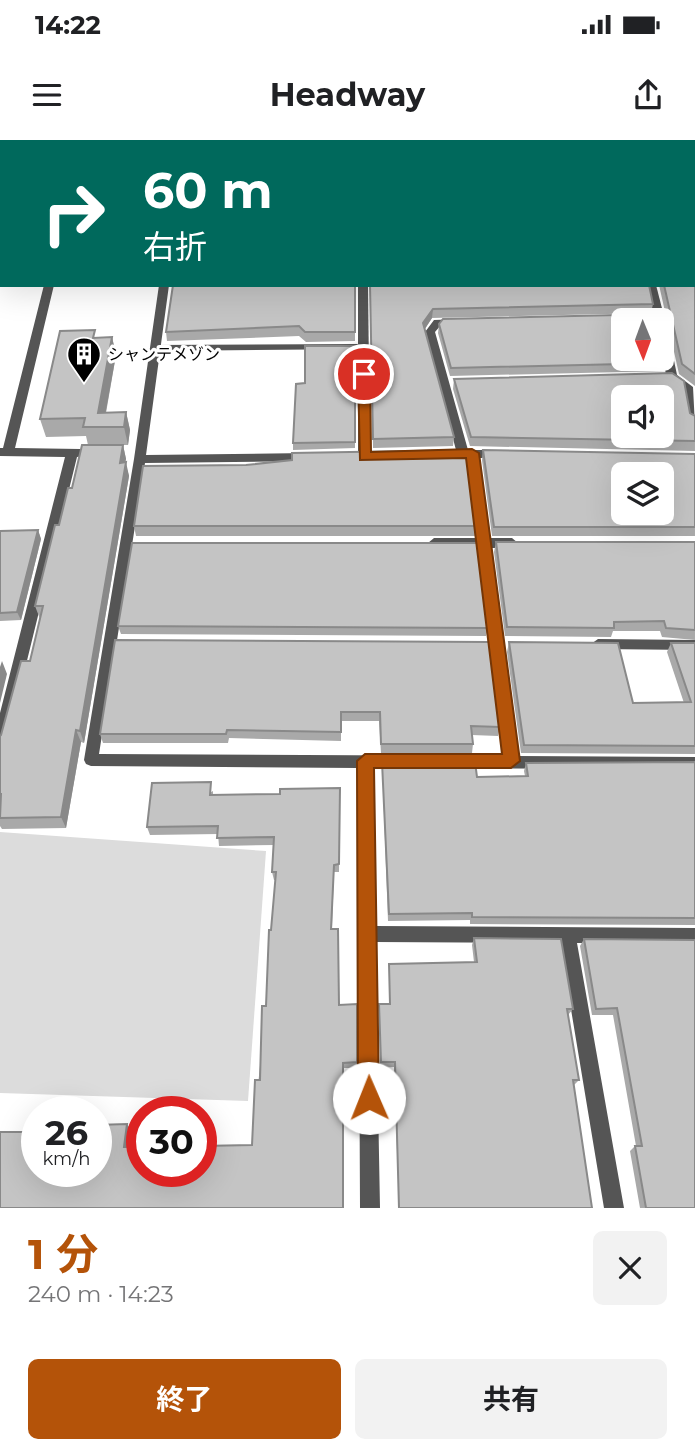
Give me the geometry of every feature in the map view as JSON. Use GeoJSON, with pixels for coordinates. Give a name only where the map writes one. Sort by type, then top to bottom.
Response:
{"type":"FeatureCollection","features":[{"type":"Feature","properties":{"kind":"street"},"geometry":{"type":"LineString","coordinates":[[48,287],[4,452],[100,453]]}},
{"type":"Feature","properties":{"kind":"street"},"geometry":{"type":"LineString","coordinates":[[164,287],[141,456],[133,544],[118,642],[91,760],[695,763]]}},
{"type":"Feature","properties":{"kind":"street"},"geometry":{"type":"LineString","coordinates":[[350,457],[371,456],[363,346],[363,287]]}},
{"type":"Feature","properties":{"kind":"street"},"geometry":{"type":"LineString","coordinates":[[651,287],[657,308]]}},
{"type":"Feature","properties":{"kind":"street"},"geometry":{"type":"LineString","coordinates":[[466,321],[438,322],[430,332],[443,383],[468,453],[484,543],[511,761]]}},
{"type":"Feature","properties":{"kind":"street"},"geometry":{"type":"LineString","coordinates":[[155,348],[363,346]]}},
{"type":"Feature","properties":{"kind":"street"},"geometry":{"type":"LineString","coordinates":[[671,371],[672,377]]}},
{"type":"Feature","properties":{"kind":"street"},"geometry":{"type":"LineString","coordinates":[[648,380],[672,377],[688,387],[695,422]]}},
{"type":"Feature","properties":{"kind":"street"},"geometry":{"type":"LineString","coordinates":[[443,383],[457,383]]}},
{"type":"Feature","properties":{"kind":"street"},"geometry":{"type":"LineString","coordinates":[[0,743],[72,453]]}},
{"type":"Feature","properties":{"kind":"street"},"geometry":{"type":"LineString","coordinates":[[127,453],[141,456],[322,457]]}},
{"type":"Feature","properties":{"kind":"street"},"geometry":{"type":"LineString","coordinates":[[439,454],[514,454]]}},
{"type":"Feature","properties":{"kind":"street"},"geometry":{"type":"LineString","coordinates":[[415,543],[523,543]]}},
{"type":"Feature","properties":{"kind":"street"},"geometry":{"type":"LineString","coordinates":[[589,643],[695,645]]}},
{"type":"Feature","properties":{"kind":"street"},"geometry":{"type":"LineString","coordinates":[[365,761],[370,1208]]}},
{"type":"Feature","properties":{"kind":"street"},"geometry":{"type":"LineString","coordinates":[[366,934],[695,936]]}},
{"type":"Feature","properties":{"kind":"street"},"geometry":{"type":"LineString","coordinates":[[567,936],[614,1208]]}},
{"type":"Feature","properties":{"kind":"shaded area"},"geometry":{"type":"Polygon","coordinates":[[[0,832],[266,851],[248,1101],[217,1100],[217,1096],[126,1097],[0,1093],[0,832]]]}},
{"type":"Feature","properties":{"kind":"building"},"geometry":{"type":"Polygon","coordinates":[[[173,287],[355,287],[355,332],[305,332],[299,326],[166,332],[173,287]]]}},
{"type":"Feature","properties":{"kind":"building"},"geometry":{"type":"Polygon","coordinates":[[[370,287],[649,287],[653,304],[433,309],[423,323],[454,437],[373,439],[370,287]]]}},
{"type":"Feature","properties":{"kind":"building"},"geometry":{"type":"Polygon","coordinates":[[[664,287],[695,287],[695,374],[682,364],[674,329],[674,308],[669,308],[664,287]]]}},
{"type":"Feature","properties":{"kind":"building"},"geometry":{"type":"Polygon","coordinates":[[[611,315],[611,364],[451,368],[439,324],[443,319],[611,315]]]}},
{"type":"Feature","properties":{"kind":"building"},"geometry":{"type":"Polygon","coordinates":[[[95,330],[93,338],[112,337],[98,413],[126,412],[124,427],[83,427],[85,418],[40,419],[60,331],[95,330]]]}},
{"type":"Feature","properties":{"kind":"building"},"geometry":{"type":"Polygon","coordinates":[[[305,346],[355,346],[355,442],[293,443],[296,384],[305,383],[305,346]]]}},
{"type":"Feature","properties":{"kind":"building"},"geometry":{"type":"Polygon","coordinates":[[[672,373],[684,381],[690,413],[695,416],[695,441],[674,441],[674,385],[611,385],[611,440],[471,437],[454,379],[672,373]]]}},
{"type":"Feature","properties":{"kind":"building"},"geometry":{"type":"Polygon","coordinates":[[[82,445],[123,445],[120,463],[126,462],[80,731],[76,730],[61,817],[0,818],[0,736],[21,661],[30,661],[43,606],[35,606],[55,525],[59,525],[68,488],[72,488],[82,445]]]}},
{"type":"Feature","properties":{"kind":"building"},"geometry":{"type":"Polygon","coordinates":[[[467,450],[476,526],[134,526],[143,466],[246,465],[292,460],[292,453],[467,450]]]}},
{"type":"Feature","properties":{"kind":"building"},"geometry":{"type":"Polygon","coordinates":[[[483,450],[695,454],[695,527],[494,527],[483,450]]]}},
{"type":"Feature","properties":{"kind":"building"},"geometry":{"type":"Polygon","coordinates":[[[38,530],[17,612],[0,613],[0,531],[38,530]]]}},
{"type":"Feature","properties":{"kind":"building"},"geometry":{"type":"Polygon","coordinates":[[[496,542],[695,542],[695,630],[666,628],[664,621],[614,622],[614,628],[507,627],[496,542]]]}},
{"type":"Feature","properties":{"kind":"building"},"geometry":{"type":"Polygon","coordinates":[[[132,543],[478,543],[488,628],[118,626],[132,543]]]}},
{"type":"Feature","properties":{"kind":"building"},"geometry":{"type":"Polygon","coordinates":[[[115,640],[490,642],[500,727],[471,726],[473,744],[381,744],[380,712],[341,712],[341,732],[227,730],[226,734],[100,734],[115,640]]]}},
{"type":"Feature","properties":{"kind":"building"},"geometry":{"type":"Polygon","coordinates":[[[509,642],[618,643],[633,703],[691,702],[671,643],[695,643],[695,746],[524,745],[509,642]]]}},
{"type":"Feature","properties":{"kind":"building"},"geometry":{"type":"Polygon","coordinates":[[[382,762],[475,762],[477,777],[528,776],[526,763],[695,762],[695,918],[389,914],[382,762]]]}},
{"type":"Feature","properties":{"kind":"building"},"geometry":{"type":"Polygon","coordinates":[[[211,782],[210,795],[280,794],[280,789],[340,788],[339,864],[334,865],[331,929],[338,929],[339,1005],[357,1004],[357,1062],[343,1063],[343,1208],[0,1208],[0,1132],[21,1132],[21,1187],[112,1187],[112,1124],[126,1124],[126,1187],[217,1187],[217,1146],[252,1145],[255,1080],[260,1080],[262,1006],[266,1006],[269,930],[276,872],[272,872],[274,837],[217,838],[218,826],[147,827],[152,783],[211,782]]]}},
{"type":"Feature","properties":{"kind":"building"},"geometry":{"type":"Polygon","coordinates":[[[474,938],[561,939],[573,1009],[567,1009],[579,1080],[573,1080],[592,1208],[399,1208],[395,1062],[381,1062],[379,1004],[390,1004],[389,964],[477,962],[474,938]]]}},
{"type":"Feature","properties":{"kind":"building"},"geometry":{"type":"Polygon","coordinates":[[[584,939],[695,940],[695,1208],[646,1208],[635,1146],[642,1146],[617,1008],[596,1009],[584,939]]]}},
{"type":"Feature","properties":{"kind":"place","name":"シャンテメゾン"},"geometry":{"type":"Point","coordinates":[84,384]}},
{"type":"Feature","properties":{"kind":"route"},"geometry":{"type":"LineString","coordinates":[[364,374],[364,457],[472,453],[511,761],[365,761],[369,1098]]}}]}
